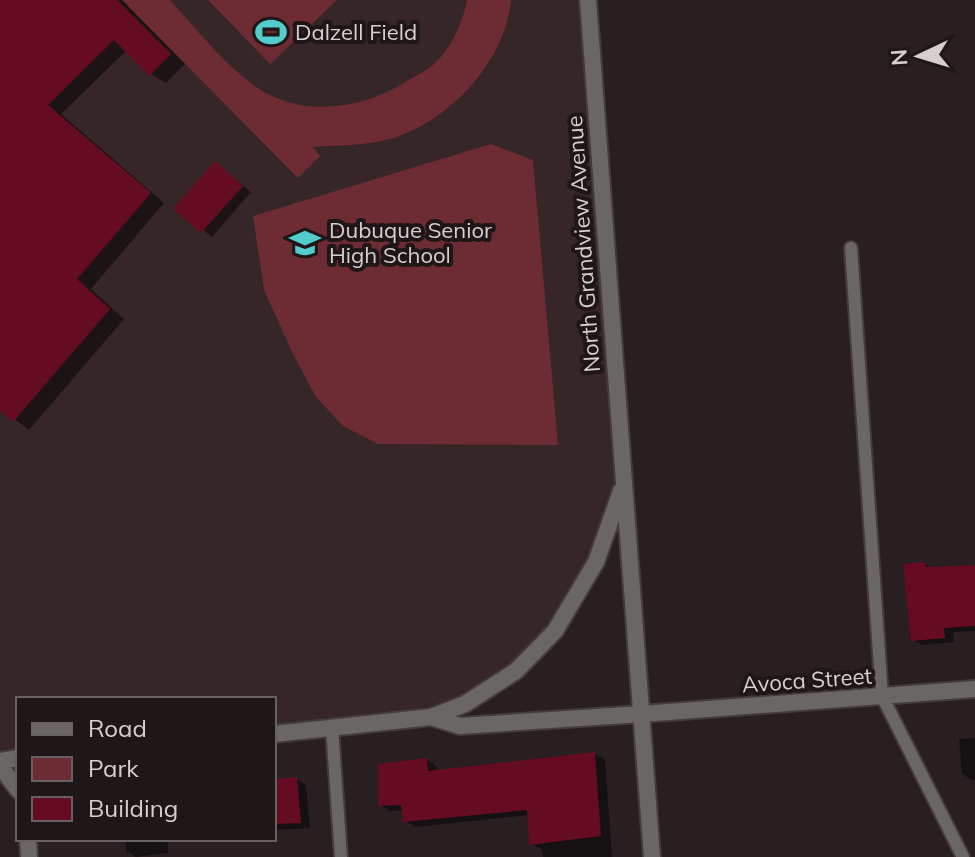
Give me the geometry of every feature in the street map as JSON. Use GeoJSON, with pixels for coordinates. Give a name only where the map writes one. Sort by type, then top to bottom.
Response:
{"type":"FeatureCollection","features":[{"type":"Feature","properties":{"kind":"street","name":"North Grandview Avenue"},"geometry":{"type":"LineString","coordinates":[[431,717],[460,726],[642,714],[588,0]]}},
{"type":"Feature","properties":{"kind":"street","name":"North Grandview Avenue"},"geometry":{"type":"LineString","coordinates":[[276,734],[431,717],[465,704],[516,671],[555,631],[596,562],[623,485]]}},
{"type":"Feature","properties":{"kind":"street","name":"Avoca Street"},"geometry":{"type":"LineString","coordinates":[[642,714],[975,689]]}},
{"type":"Feature","properties":{"kind":"street"},"geometry":{"type":"LineString","coordinates":[[642,714],[652,857]]}},
{"type":"Feature","properties":{"kind":"street"},"geometry":{"type":"LineString","coordinates":[[0,763],[16,787]]}},
{"type":"Feature","properties":{"kind":"lane"},"geometry":{"type":"LineString","coordinates":[[851,248],[882,696],[963,857]]}},
{"type":"Feature","properties":{"kind":"lane"},"geometry":{"type":"LineString","coordinates":[[332,728],[341,857]]}},
{"type":"Feature","properties":{"kind":"shaded area","name":"Dubuque Senior High School"},"geometry":{"type":"Polygon","coordinates":[[[0,0],[597,0],[623,485],[596,562],[516,671],[431,717],[276,735],[276,697],[16,697],[16,762],[0,754],[0,0]]]}},
{"type":"Feature","properties":{"kind":"green space"},"geometry":{"type":"Polygon","coordinates":[[[122,0],[170,0],[217,52],[265,93],[305,106],[326,107],[368,99],[431,67],[451,43],[467,0],[511,0],[507,22],[488,64],[457,100],[439,115],[399,136],[379,142],[313,147],[320,156],[298,178],[122,0]]]}},
{"type":"Feature","properties":{"kind":"green space","name":"Dalzell Field"},"geometry":{"type":"Polygon","coordinates":[[[208,0],[337,0],[270,64],[208,0]]]}},
{"type":"Feature","properties":{"kind":"green space"},"geometry":{"type":"Polygon","coordinates":[[[491,144],[533,160],[558,445],[378,444],[343,426],[316,397],[264,290],[253,216],[491,144]]]}},
{"type":"Feature","properties":{"kind":"building"},"geometry":{"type":"Polygon","coordinates":[[[0,0],[117,0],[171,54],[149,76],[114,40],[48,105],[151,193],[77,279],[110,309],[13,422],[0,411],[0,0]]]}},
{"type":"Feature","properties":{"kind":"building"},"geometry":{"type":"Polygon","coordinates":[[[215,161],[243,186],[201,233],[173,209],[215,161]]]}},
{"type":"Feature","properties":{"kind":"building"},"geometry":{"type":"Polygon","coordinates":[[[925,562],[926,567],[975,565],[975,626],[944,628],[945,638],[911,641],[903,564],[925,562]]]}},
{"type":"Feature","properties":{"kind":"building"},"geometry":{"type":"Polygon","coordinates":[[[595,752],[601,836],[529,845],[527,810],[403,822],[401,805],[378,806],[378,764],[427,758],[428,771],[595,752]]]}},
{"type":"Feature","properties":{"kind":"building"},"geometry":{"type":"Polygon","coordinates":[[[297,777],[301,823],[276,824],[276,779],[297,777]]]}},
{"type":"Feature","properties":{"kind":"place","name":"Dalzell Field"},"geometry":{"type":"Point","coordinates":[271,32]}},
{"type":"Feature","properties":{"kind":"place","name":"Dubuque Senior High School"},"geometry":{"type":"Point","coordinates":[305,243]}}]}
